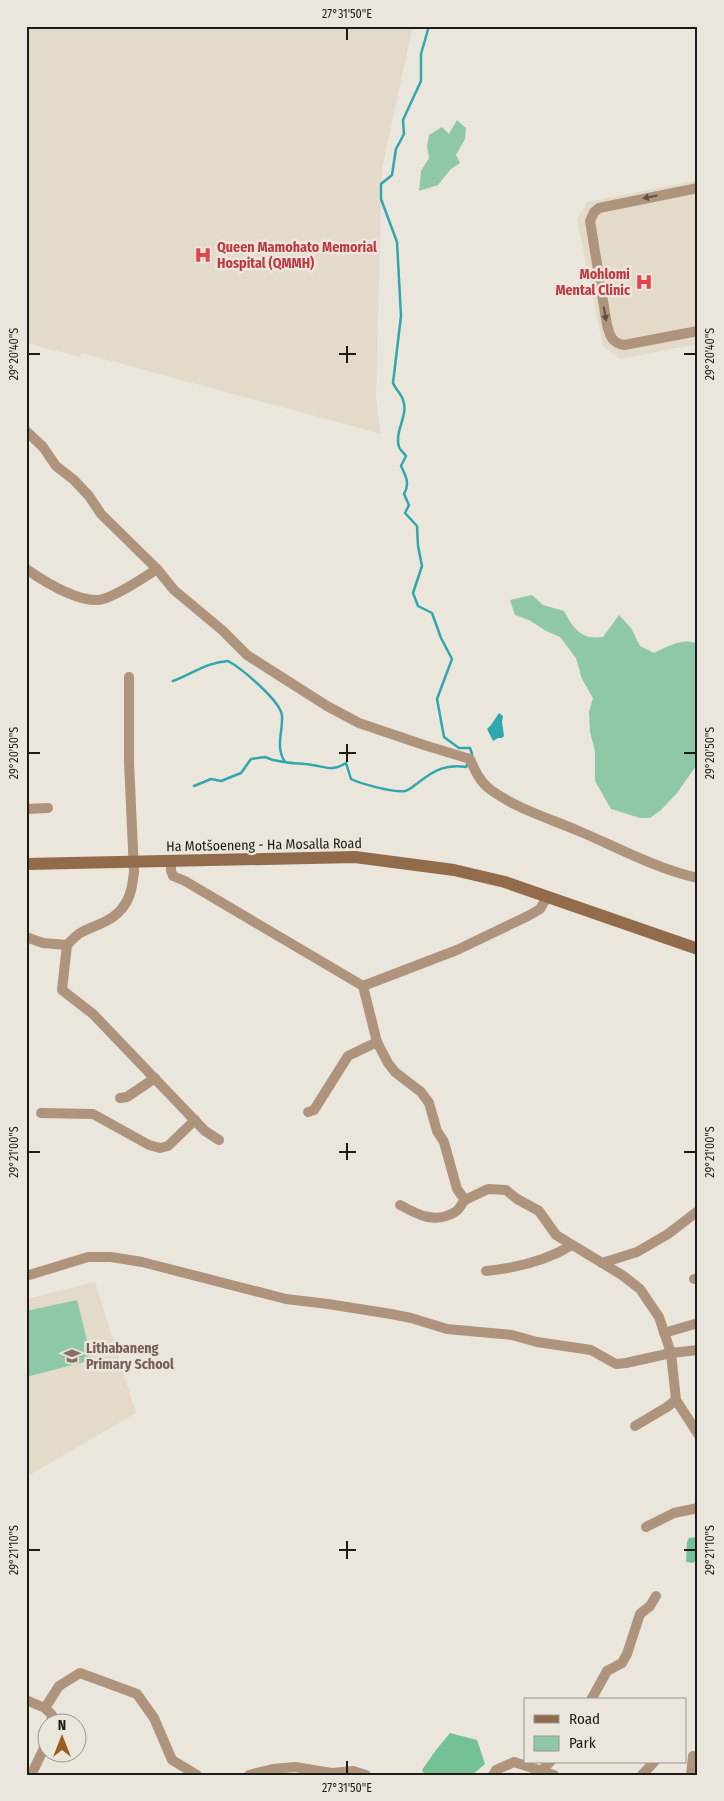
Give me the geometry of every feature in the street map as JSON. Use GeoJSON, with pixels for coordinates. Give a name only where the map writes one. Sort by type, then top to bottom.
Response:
{"type":"FeatureCollection","features":[{"type":"Feature","properties":{"kind":"main road","name":"Ha Motšoeneng - Ha Mosalla Road"},"geometry":{"type":"LineString","coordinates":[[26,864],[355,857],[454,870],[505,882],[698,949]]}},
{"type":"Feature","properties":{"kind":"street"},"geometry":{"type":"LineString","coordinates":[[698,188],[599,208],[594,212],[590,221],[607,325],[613,341],[624,345],[698,332]]}},
{"type":"Feature","properties":{"kind":"street"},"geometry":{"type":"LineString","coordinates":[[26,431],[43,447],[56,466],[74,480],[89,496],[101,514],[157,569],[174,590],[222,630],[246,655],[327,706],[359,723],[470,759],[478,777],[491,790],[523,808],[684,875],[698,878]]}},
{"type":"Feature","properties":{"kind":"street"},"geometry":{"type":"LineString","coordinates":[[26,569],[43,580],[84,599],[100,600],[142,579],[157,569]]}},
{"type":"Feature","properties":{"kind":"street"},"geometry":{"type":"LineString","coordinates":[[129,677],[129,762],[134,862],[131,888],[128,899],[119,912],[108,921],[79,933],[67,945],[62,990],[93,1014],[204,1130],[219,1140]]}},
{"type":"Feature","properties":{"kind":"street"},"geometry":{"type":"LineString","coordinates":[[26,809],[48,808]]}},
{"type":"Feature","properties":{"kind":"street"},"geometry":{"type":"LineString","coordinates":[[171,861],[173,876],[185,881],[364,986],[377,1042],[395,1072],[421,1092],[429,1103],[437,1131],[444,1142],[457,1189],[465,1200]]}},
{"type":"Feature","properties":{"kind":"street"},"geometry":{"type":"LineString","coordinates":[[364,986],[457,950],[519,920],[540,909],[547,897]]}},
{"type":"Feature","properties":{"kind":"street"},"geometry":{"type":"LineString","coordinates":[[26,937],[43,943],[67,945]]}},
{"type":"Feature","properties":{"kind":"street"},"geometry":{"type":"LineString","coordinates":[[308,1112],[314,1110],[348,1056],[377,1042]]}},
{"type":"Feature","properties":{"kind":"street"},"geometry":{"type":"LineString","coordinates":[[120,1098],[127,1097],[155,1078]]}},
{"type":"Feature","properties":{"kind":"street"},"geometry":{"type":"LineString","coordinates":[[41,1113],[93,1114],[149,1146],[160,1148],[168,1146],[195,1120]]}},
{"type":"Feature","properties":{"kind":"street"},"geometry":{"type":"LineString","coordinates":[[400,1206],[426,1218],[439,1217],[456,1212],[465,1200],[488,1189],[506,1190],[539,1211],[556,1235],[640,1289],[659,1317],[671,1353],[676,1400],[698,1434]]}},
{"type":"Feature","properties":{"kind":"street"},"geometry":{"type":"LineString","coordinates":[[602,1263],[637,1252],[668,1234],[698,1210]]}},
{"type":"Feature","properties":{"kind":"street"},"geometry":{"type":"LineString","coordinates":[[486,1271],[504,1269],[546,1258],[572,1245]]}},
{"type":"Feature","properties":{"kind":"street"},"geometry":{"type":"LineString","coordinates":[[26,1276],[88,1257],[111,1257],[150,1264],[286,1299],[391,1314],[447,1329],[512,1335],[537,1342],[590,1350],[616,1364],[671,1353],[698,1350]]}},
{"type":"Feature","properties":{"kind":"street"},"geometry":{"type":"LineString","coordinates":[[664,1333],[698,1323]]}},
{"type":"Feature","properties":{"kind":"street"},"geometry":{"type":"LineString","coordinates":[[635,1426],[676,1400]]}},
{"type":"Feature","properties":{"kind":"street"},"geometry":{"type":"LineString","coordinates":[[646,1527],[674,1512],[698,1508]]}},
{"type":"Feature","properties":{"kind":"street"},"geometry":{"type":"LineString","coordinates":[[592,1698],[607,1670],[622,1663],[627,1654],[640,1614],[650,1606],[656,1596]]}},
{"type":"Feature","properties":{"kind":"street"},"geometry":{"type":"LineString","coordinates":[[45,1708],[59,1686],[80,1673],[137,1694],[154,1718],[172,1760],[197,1775]]}},
{"type":"Feature","properties":{"kind":"street"},"geometry":{"type":"LineString","coordinates":[[26,1700],[45,1708],[51,1714]]}},
{"type":"Feature","properties":{"kind":"street"},"geometry":{"type":"LineString","coordinates":[[691,1775],[692,1756]]}},
{"type":"Feature","properties":{"kind":"street"},"geometry":{"type":"LineString","coordinates":[[31,1775],[38,1761]]}},
{"type":"Feature","properties":{"kind":"street"},"geometry":{"type":"LineString","coordinates":[[493,1775],[496,1770],[514,1762],[524,1763]]}},
{"type":"Feature","properties":{"kind":"street"},"geometry":{"type":"LineString","coordinates":[[530,1764],[546,1766],[554,1775]]}},
{"type":"Feature","properties":{"kind":"street"},"geometry":{"type":"LineString","coordinates":[[642,1775],[652,1764]]}},
{"type":"Feature","properties":{"kind":"street"},"geometry":{"type":"LineString","coordinates":[[249,1775],[273,1769],[296,1767],[332,1772],[353,1771],[366,1775]]}},
{"type":"Feature","properties":{"kind":"shaded area","name":"Queen Mamohato Memorial Hospital (QMMH)"},"geometry":{"type":"Polygon","coordinates":[[[26,26],[413,26],[382,168],[376,399],[381,434],[82,353],[80,357],[26,343],[26,26]]]}},
{"type":"Feature","properties":{"kind":"shaded area","name":"Mohlomi Mental Clinic"},"geometry":{"type":"Polygon","coordinates":[[[698,180],[698,344],[620,359],[603,346],[577,220],[587,202],[698,180]]]}},
{"type":"Feature","properties":{"kind":"shaded area","name":"Lithabaneng Primary School"},"geometry":{"type":"Polygon","coordinates":[[[95,1282],[136,1413],[26,1477],[26,1299],[95,1282]]]}},
{"type":"Feature","properties":{"kind":"green space"},"geometry":{"type":"Polygon","coordinates":[[[457,120],[466,128],[465,139],[456,155],[460,163],[451,169],[438,185],[419,191],[421,171],[429,158],[427,146],[429,135],[442,127],[449,134],[457,120]]]}},
{"type":"Feature","properties":{"kind":"green space"},"geometry":{"type":"Polygon","coordinates":[[[532,595],[543,605],[564,611],[575,628],[589,637],[603,637],[619,615],[631,628],[640,646],[654,653],[681,642],[698,644],[698,763],[677,793],[661,810],[650,818],[640,818],[611,809],[595,781],[595,751],[590,732],[589,712],[593,698],[582,679],[576,658],[560,637],[529,620],[515,615],[510,600],[532,595]]]}},
{"type":"Feature","properties":{"kind":"green space"},"geometry":{"type":"Polygon","coordinates":[[[77,1300],[92,1360],[26,1377],[26,1311],[77,1300]]]}},
{"type":"Feature","properties":{"kind":"green space"},"geometry":{"type":"Polygon","coordinates":[[[698,1537],[698,1558],[693,1563],[686,1562],[687,1542],[689,1538],[698,1537]]]}},
{"type":"Feature","properties":{"kind":"green space"},"geometry":{"type":"Polygon","coordinates":[[[450,1733],[477,1740],[485,1764],[472,1775],[425,1775],[422,1770],[450,1733]]]}},
{"type":"Feature","properties":{"kind":"water"},"geometry":{"type":"Polygon","coordinates":[[[499,713],[503,716],[504,736],[493,741],[487,729],[499,713]]]}},
{"type":"Feature","properties":{"kind":"waterway"},"geometry":{"type":"LineString","coordinates":[[429,26],[421,54],[421,81],[403,120],[404,134],[396,149],[392,175],[381,184],[381,199],[397,242],[401,316],[393,383],[402,398],[404,406],[398,441],[400,448],[406,456],[401,466],[407,480],[404,494],[409,505],[405,513],[417,526],[422,566],[413,593],[418,606],[432,613],[441,638],[452,659],[437,699],[444,737],[459,748],[470,748],[471,757]]}},
{"type":"Feature","properties":{"kind":"waterway"},"geometry":{"type":"LineString","coordinates":[[173,681],[206,666],[228,661],[242,670],[260,686],[280,710],[282,716],[280,751],[285,762],[329,768],[346,763],[351,779],[370,786],[394,791],[405,791],[411,789],[435,771],[452,766],[466,767],[468,762]]}},
{"type":"Feature","properties":{"kind":"waterway"},"geometry":{"type":"LineString","coordinates":[[194,786],[211,779],[221,781],[241,773],[251,759],[265,757],[284,762]]}},
{"type":"Feature","properties":{"kind":"place","name":"Queen Mamohato Memorial Hospital (QMMH)"},"geometry":{"type":"Point","coordinates":[203,255]}},
{"type":"Feature","properties":{"kind":"place","name":"Mohlomi Mental Clinic"},"geometry":{"type":"Point","coordinates":[644,282]}},
{"type":"Feature","properties":{"kind":"place","name":"Lithabaneng Primary School"},"geometry":{"type":"Point","coordinates":[72,1356]}}]}
